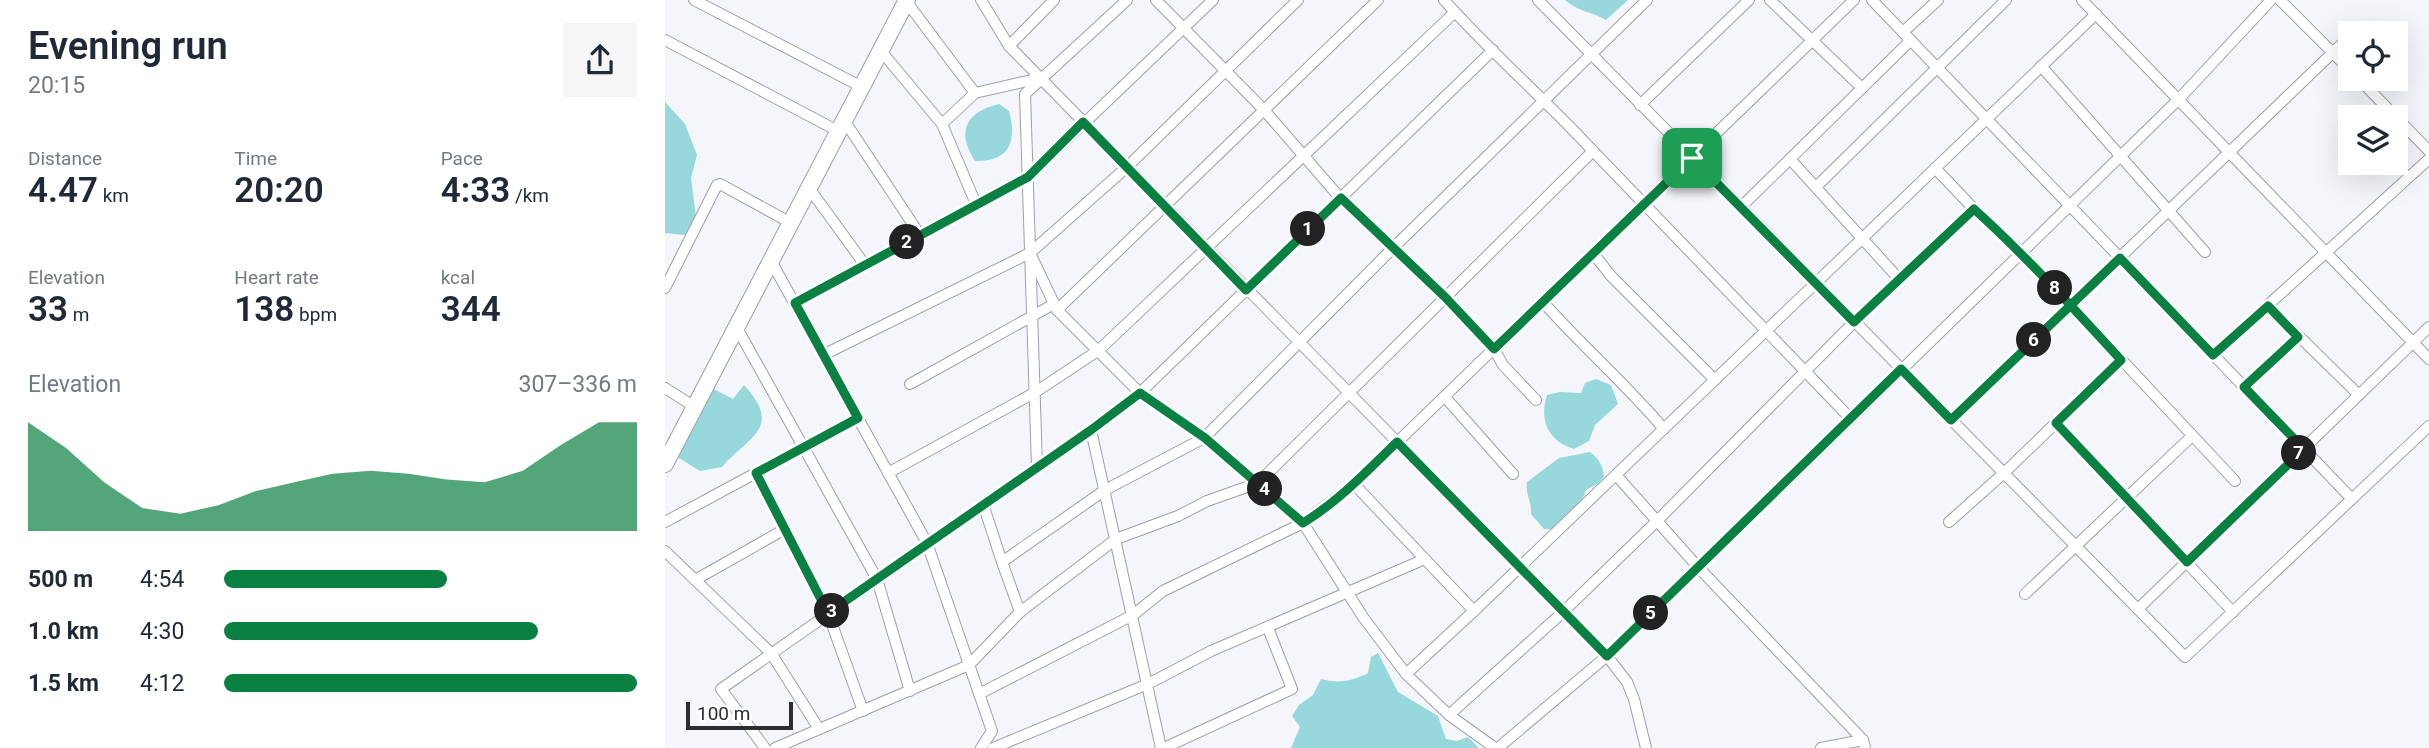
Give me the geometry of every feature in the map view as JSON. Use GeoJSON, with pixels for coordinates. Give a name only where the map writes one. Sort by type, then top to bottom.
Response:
{"type":"FeatureCollection","features":[{"type":"Feature","properties":{"kind":"highway"},"geometry":{"type":"LineString","coordinates":[[665,464],[907,1]]}},
{"type":"Feature","properties":{"kind":"street"},"geometry":{"type":"LineString","coordinates":[[694,0],[862,87]]}},
{"type":"Feature","properties":{"kind":"street"},"geometry":{"type":"LineString","coordinates":[[981,0],[1009,46],[1607,656],[1626,682],[1634,699],[1646,748]]}},
{"type":"Feature","properties":{"kind":"street"},"geometry":{"type":"LineString","coordinates":[[1009,46],[1054,0]]}},
{"type":"Feature","properties":{"kind":"street"},"geometry":{"type":"LineString","coordinates":[[1037,467],[1025,94],[1127,0]]}},
{"type":"Feature","properties":{"kind":"street"},"geometry":{"type":"LineString","coordinates":[[1156,0],[1264,110],[1341,198],[1445,297],[1494,349],[1503,365],[1536,400]]}},
{"type":"Feature","properties":{"kind":"street"},"geometry":{"type":"LineString","coordinates":[[795,303],[1028,177],[1213,0]]}},
{"type":"Feature","properties":{"kind":"street"},"geometry":{"type":"LineString","coordinates":[[823,355],[1030,253],[1127,167],[1298,0]]}},
{"type":"Feature","properties":{"kind":"street"},"geometry":{"type":"LineString","coordinates":[[910,384],[1032,316],[1056,307],[1378,0]]}},
{"type":"Feature","properties":{"kind":"street"},"geometry":{"type":"LineString","coordinates":[[1444,0],[1708,268],[1851,419]]}},
{"type":"Feature","properties":{"kind":"street"},"geometry":{"type":"LineString","coordinates":[[1538,0],[2185,657],[2429,426]]}},
{"type":"Feature","properties":{"kind":"street"},"geometry":{"type":"LineString","coordinates":[[1002,562],[1105,490],[1205,438],[1394,247],[1647,0]]}},
{"type":"Feature","properties":{"kind":"street"},"geometry":{"type":"LineString","coordinates":[[1640,104],[1749,0]]}},
{"type":"Feature","properties":{"kind":"street"},"geometry":{"type":"LineString","coordinates":[[1770,0],[1862,88]]}},
{"type":"Feature","properties":{"kind":"street"},"geometry":{"type":"LineString","coordinates":[[979,694],[1132,615],[1163,592],[1321,512],[1354,484],[1854,0]]}},
{"type":"Feature","properties":{"kind":"street"},"geometry":{"type":"LineString","coordinates":[[1872,0],[2352,499]]}},
{"type":"Feature","properties":{"kind":"street"},"geometry":{"type":"LineString","coordinates":[[1741,207],[1862,88],[1938,0]]}},
{"type":"Feature","properties":{"kind":"street"},"geometry":{"type":"LineString","coordinates":[[1816,187],[2006,0]]}},
{"type":"Feature","properties":{"kind":"street"},"geometry":{"type":"LineString","coordinates":[[2083,0],[2429,359]]}},
{"type":"Feature","properties":{"kind":"street"},"geometry":{"type":"LineString","coordinates":[[1030,253],[1056,307],[1140,393],[1205,438],[1303,523],[1363,617],[1406,674],[1449,715],[1496,748],[1607,656],[2179,99],[2271,0]]}},
{"type":"Feature","properties":{"kind":"street"},"geometry":{"type":"LineString","coordinates":[[2280,0],[2338,57]]}},
{"type":"Feature","properties":{"kind":"street"},"geometry":{"type":"LineString","coordinates":[[907,1],[975,93]]}},
{"type":"Feature","properties":{"kind":"street"},"geometry":{"type":"LineString","coordinates":[[888,473],[1034,393],[1100,350],[1455,12]]}},
{"type":"Feature","properties":{"kind":"street"},"geometry":{"type":"LineString","coordinates":[[1406,674],[2096,14]]}},
{"type":"Feature","properties":{"kind":"street"},"geometry":{"type":"LineString","coordinates":[[665,40],[841,126],[920,235]]}},
{"type":"Feature","properties":{"kind":"street"},"geometry":{"type":"LineString","coordinates":[[1951,420],[2338,47]]}},
{"type":"Feature","properties":{"kind":"street"},"geometry":{"type":"LineString","coordinates":[[765,748],[721,689],[1140,393],[1493,50]]}},
{"type":"Feature","properties":{"kind":"street"},"geometry":{"type":"LineString","coordinates":[[881,51],[942,124],[976,204]]}},
{"type":"Feature","properties":{"kind":"street"},"geometry":{"type":"LineString","coordinates":[[2041,66],[2205,252]]}},
{"type":"Feature","properties":{"kind":"street"},"geometry":{"type":"LineString","coordinates":[[942,124],[975,93],[1040,78]]}},
{"type":"Feature","properties":{"kind":"street"},"geometry":{"type":"LineString","coordinates":[[2371,91],[2429,151]]}},
{"type":"Feature","properties":{"kind":"street"},"geometry":{"type":"LineString","coordinates":[[775,748],[969,664],[1020,612],[1116,539],[1178,516],[1207,500],[1258,483],[1593,151]]}},
{"type":"Feature","properties":{"kind":"street"},"geometry":{"type":"LineString","coordinates":[[1790,159],[1899,279]]}},
{"type":"Feature","properties":{"kind":"street"},"geometry":{"type":"LineString","coordinates":[[2213,355],[2429,159]]}},
{"type":"Feature","properties":{"kind":"street"},"geometry":{"type":"LineString","coordinates":[[1935,168],[2021,252],[2235,481]]}},
{"type":"Feature","properties":{"kind":"street"},"geometry":{"type":"LineString","coordinates":[[665,288],[717,185],[720,184],[791,223]]}},
{"type":"Feature","properties":{"kind":"street"},"geometry":{"type":"LineString","coordinates":[[809,188],[865,265]]}},
{"type":"Feature","properties":{"kind":"street"},"geometry":{"type":"LineString","coordinates":[[1449,715],[1563,612],[1854,322],[1974,209]]}},
{"type":"Feature","properties":{"kind":"street"},"geometry":{"type":"LineString","coordinates":[[1594,253],[1611,276],[1715,380]]}},
{"type":"Feature","properties":{"kind":"street"},"geometry":{"type":"LineString","coordinates":[[771,261],[927,543],[992,731],[981,748]]}},
{"type":"Feature","properties":{"kind":"street"},"geometry":{"type":"LineString","coordinates":[[1543,302],[1636,396],[1664,429]]}},
{"type":"Feature","properties":{"kind":"street"},"geometry":{"type":"LineString","coordinates":[[2268,306],[2359,395]]}},
{"type":"Feature","properties":{"kind":"street"},"geometry":{"type":"LineString","coordinates":[[2138,609],[2429,327]]}},
{"type":"Feature","properties":{"kind":"street"},"geometry":{"type":"LineString","coordinates":[[737,328],[877,579],[909,691]]}},
{"type":"Feature","properties":{"kind":"street"},"geometry":{"type":"LineString","coordinates":[[2244,387],[2298,337]]}},
{"type":"Feature","properties":{"kind":"street"},"geometry":{"type":"LineString","coordinates":[[1949,522],[2121,360]]}},
{"type":"Feature","properties":{"kind":"street"},"geometry":{"type":"LineString","coordinates":[[665,388],[695,407]]}},
{"type":"Feature","properties":{"kind":"street"},"geometry":{"type":"LineString","coordinates":[[1444,397],[1513,474]]}},
{"type":"Feature","properties":{"kind":"street"},"geometry":{"type":"LineString","coordinates":[[665,522],[858,418]]}},
{"type":"Feature","properties":{"kind":"street"},"geometry":{"type":"LineString","coordinates":[[2056,423],[2233,612]]}},
{"type":"Feature","properties":{"kind":"street"},"geometry":{"type":"LineString","coordinates":[[1091,430],[1163,748],[1293,689],[1268,628]]}},
{"type":"Feature","properties":{"kind":"street"},"geometry":{"type":"LineString","coordinates":[[2025,594],[2192,436]]}},
{"type":"Feature","properties":{"kind":"street"},"geometry":{"type":"LineString","coordinates":[[756,473],[828,613],[863,710]]}},
{"type":"Feature","properties":{"kind":"street"},"geometry":{"type":"LineString","coordinates":[[1616,475],[1864,744]]}},
{"type":"Feature","properties":{"kind":"street"},"geometry":{"type":"LineString","coordinates":[[1354,484],[1474,611]]}},
{"type":"Feature","properties":{"kind":"street"},"geometry":{"type":"LineString","coordinates":[[983,504],[1020,612]]}},
{"type":"Feature","properties":{"kind":"street"},"geometry":{"type":"LineString","coordinates":[[695,580],[785,529]]}},
{"type":"Feature","properties":{"kind":"street"},"geometry":{"type":"LineString","coordinates":[[665,551],[771,653],[820,729]]}},
{"type":"Feature","properties":{"kind":"street"},"geometry":{"type":"LineString","coordinates":[[993,748],[1148,684],[1211,651],[1425,559]]}},
{"type":"Feature","properties":{"kind":"street"},"geometry":{"type":"LineString","coordinates":[[1821,748],[1864,744]]}},
{"type":"Feature","properties":{"kind":"water"},"geometry":{"type":"Polygon","coordinates":[[[1565,0],[1628,0],[1606,20],[1574,7],[1565,0]]]}},
{"type":"Feature","properties":{"kind":"water"},"geometry":{"type":"Polygon","coordinates":[[[665,102],[685,124],[697,155],[691,178],[696,217],[685,235],[665,233],[665,102]]]}},
{"type":"Feature","properties":{"kind":"water"},"geometry":{"type":"Polygon","coordinates":[[[999,104],[1009,111],[1012,132],[1008,148],[996,158],[975,161],[966,141],[967,125],[978,112],[999,104]]]}},
{"type":"Feature","properties":{"kind":"water"},"geometry":{"type":"Polygon","coordinates":[[[1596,379],[1611,385],[1618,404],[1595,425],[1589,441],[1574,449],[1558,441],[1548,428],[1544,413],[1547,395],[1560,392],[1581,393],[1585,383],[1596,379]]]}},
{"type":"Feature","properties":{"kind":"water"},"geometry":{"type":"Polygon","coordinates":[[[744,385],[756,400],[761,412],[758,431],[751,439],[722,467],[700,471],[674,455],[710,387],[733,399],[744,385]]]}},
{"type":"Feature","properties":{"kind":"water"},"geometry":{"type":"Polygon","coordinates":[[[1590,452],[1600,463],[1604,477],[1586,490],[1582,500],[1552,529],[1544,529],[1531,514],[1527,482],[1559,458],[1590,452]]]}},
{"type":"Feature","properties":{"kind":"water"},"geometry":{"type":"Polygon","coordinates":[[[1378,653],[1398,692],[1438,716],[1446,739],[1457,741],[1468,737],[1479,748],[1291,748],[1300,727],[1292,716],[1299,705],[1313,695],[1321,679],[1340,681],[1362,676],[1368,673],[1371,657],[1378,653]]]}},
{"type":"Feature","properties":{"kind":"route"},"geometry":{"type":"LineString","coordinates":[[1692,158],[1494,349],[1445,297],[1341,198],[1246,290],[1083,122],[1028,177],[795,303],[858,418],[756,473],[828,613],[1140,393],[1205,438],[1303,523],[1321,512],[1354,484],[1397,442],[1607,656],[1901,369],[1951,420],[2070,305],[2120,258],[2213,355],[2268,306],[2298,337],[2244,387],[2304,449],[2187,562],[2056,423],[2121,360],[2070,305],[2021,252],[1974,209],[1854,322],[1692,158]]}}]}
